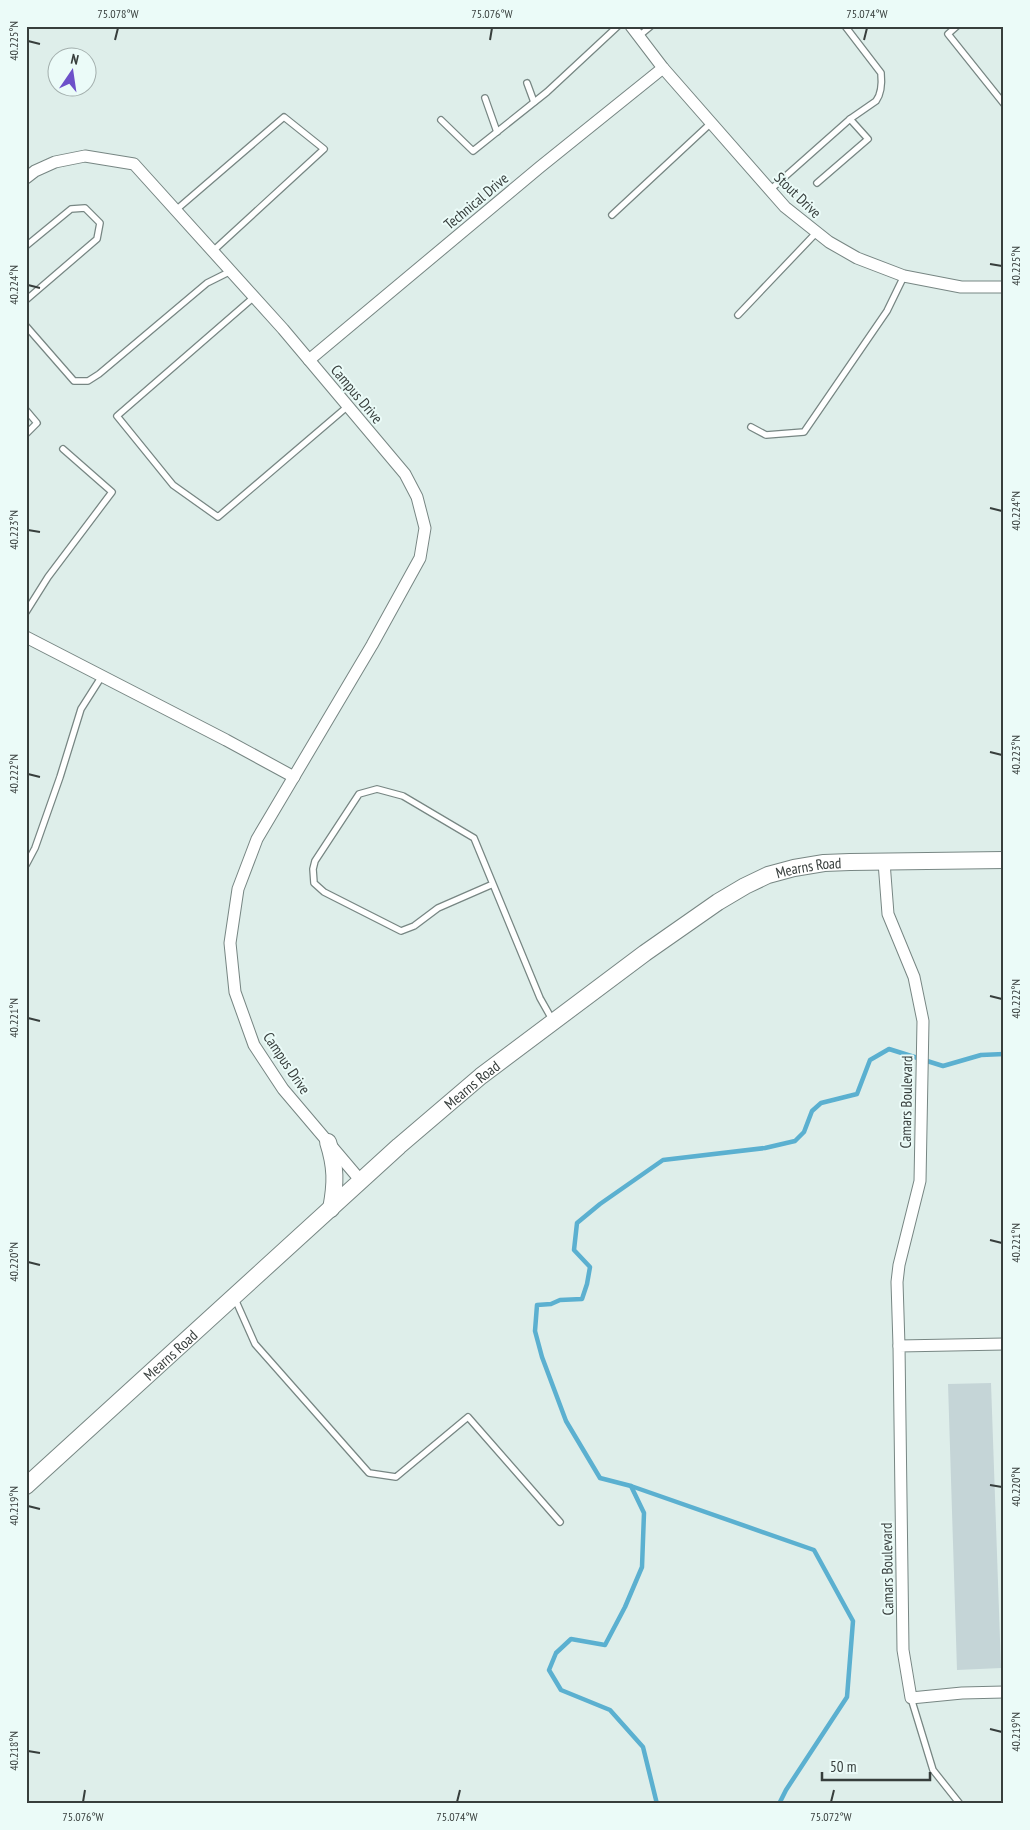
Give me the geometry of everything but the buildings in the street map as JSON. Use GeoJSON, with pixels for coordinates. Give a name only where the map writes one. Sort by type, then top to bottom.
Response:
{"type":"FeatureCollection","features":[{"type":"Feature","properties":{"kind":"street","name":"Stout Drive"},"geometry":{"type":"LineString","coordinates":[[630,26],[663,68],[770,190],[816,233],[858,258],[904,276],[962,287],[1004,287]]}},
{"type":"Feature","properties":{"kind":"street","name":"Technical Drive"},"geometry":{"type":"LineString","coordinates":[[309,360],[540,167],[663,68]]}},
{"type":"Feature","properties":{"kind":"street","name":"Campus Drive"},"geometry":{"type":"LineString","coordinates":[[26,178],[35,171],[54,162],[85,156],[134,164],[309,360],[405,474],[417,497],[425,528],[420,558],[372,645],[258,839],[238,888],[230,943],[235,992],[254,1046],[284,1089],[360,1181]]}},
{"type":"Feature","properties":{"kind":"street"},"geometry":{"type":"LineString","coordinates":[[26,637],[294,777]]}},
{"type":"Feature","properties":{"kind":"street","name":"Mearns Road"},"geometry":{"type":"LineString","coordinates":[[26,1486],[360,1181],[481,1076],[645,953],[718,902],[745,886],[768,876],[794,868],[824,863],[1004,860]]}},
{"type":"Feature","properties":{"kind":"street","name":"Camars Boulevard"},"geometry":{"type":"LineString","coordinates":[[884,862],[888,914],[914,976],[923,1021],[920,1181],[899,1265],[897,1282],[903,1650],[911,1698]]}},
{"type":"Feature","properties":{"kind":"street"},"geometry":{"type":"LineString","coordinates":[[328,1142],[334,1164],[335,1180],[330,1209]]}},
{"type":"Feature","properties":{"kind":"street"},"geometry":{"type":"LineString","coordinates":[[899,1346],[1004,1344]]}},
{"type":"Feature","properties":{"kind":"street"},"geometry":{"type":"LineString","coordinates":[[911,1698],[962,1693],[1004,1692]]}},
{"type":"Feature","properties":{"kind":"lane"},"geometry":{"type":"LineString","coordinates":[[441,120],[473,151],[534,102],[618,26]]}},
{"type":"Feature","properties":{"kind":"lane"},"geometry":{"type":"LineString","coordinates":[[638,36],[651,26]]}},
{"type":"Feature","properties":{"kind":"lane"},"geometry":{"type":"LineString","coordinates":[[770,190],[850,119],[879,97],[882,82],[881,73],[845,26]]}},
{"type":"Feature","properties":{"kind":"lane"},"geometry":{"type":"LineString","coordinates":[[957,26],[948,34],[1004,104]]}},
{"type":"Feature","properties":{"kind":"lane"},"geometry":{"type":"LineString","coordinates":[[526,84],[534,102]]}},
{"type":"Feature","properties":{"kind":"lane"},"geometry":{"type":"LineString","coordinates":[[485,98],[497,132]]}},
{"type":"Feature","properties":{"kind":"lane"},"geometry":{"type":"LineString","coordinates":[[176,210],[284,117],[324,149],[213,251]]}},
{"type":"Feature","properties":{"kind":"lane"},"geometry":{"type":"LineString","coordinates":[[817,183],[868,139],[850,119]]}},
{"type":"Feature","properties":{"kind":"lane"},"geometry":{"type":"LineString","coordinates":[[612,215],[711,123]]}},
{"type":"Feature","properties":{"kind":"lane"},"geometry":{"type":"LineString","coordinates":[[26,246],[70,209],[85,208],[100,223],[97,239],[26,300]]}},
{"type":"Feature","properties":{"kind":"lane"},"geometry":{"type":"LineString","coordinates":[[738,315],[816,233]]}},
{"type":"Feature","properties":{"kind":"lane"},"geometry":{"type":"LineString","coordinates":[[26,326],[74,381],[88,381],[99,374],[207,283],[231,271]]}},
{"type":"Feature","properties":{"kind":"lane"},"geometry":{"type":"LineString","coordinates":[[751,427],[766,435],[804,432],[887,311],[904,276]]}},
{"type":"Feature","properties":{"kind":"lane"},"geometry":{"type":"LineString","coordinates":[[254,297],[117,416],[173,485],[218,516],[348,406]]}},
{"type":"Feature","properties":{"kind":"lane"},"geometry":{"type":"LineString","coordinates":[[26,410],[38,423],[26,434]]}},
{"type":"Feature","properties":{"kind":"lane"},"geometry":{"type":"LineString","coordinates":[[26,612],[48,577],[112,492],[63,449]]}},
{"type":"Feature","properties":{"kind":"lane"},"geometry":{"type":"LineString","coordinates":[[26,865],[35,848],[54,795],[81,709],[102,676]]}},
{"type":"Feature","properties":{"kind":"lane"},"geometry":{"type":"LineString","coordinates":[[493,884],[438,908],[414,926],[401,931],[324,892],[314,883],[313,869],[315,862],[359,794],[377,789],[403,796],[474,838],[493,884],[540,998],[553,1021]]}},
{"type":"Feature","properties":{"kind":"lane"},"geometry":{"type":"LineString","coordinates":[[234,1297],[255,1344],[369,1473],[396,1477],[468,1417],[560,1522]]}},
{"type":"Feature","properties":{"kind":"lane"},"geometry":{"type":"LineString","coordinates":[[911,1698],[934,1770],[960,1804]]}},
{"type":"Feature","properties":{"kind":"waterway"},"geometry":{"type":"LineString","coordinates":[[779,1804],[786,1790],[847,1697],[853,1621],[814,1550],[631,1486],[600,1478],[566,1421],[542,1357],[535,1331],[537,1305],[551,1304],[560,1300],[582,1299],[590,1267],[574,1250],[577,1223],[600,1204],[663,1160],[765,1148],[795,1141],[804,1132],[812,1111],[821,1103],[857,1094],[870,1060],[889,1049],[943,1066],[981,1055],[1004,1054]]}},
{"type":"Feature","properties":{"kind":"waterway"},"geometry":{"type":"LineString","coordinates":[[631,1486],[644,1513],[642,1567],[625,1607],[605,1645],[571,1639],[556,1653],[549,1670],[561,1690],[610,1710],[643,1747],[657,1804]]}}]}
